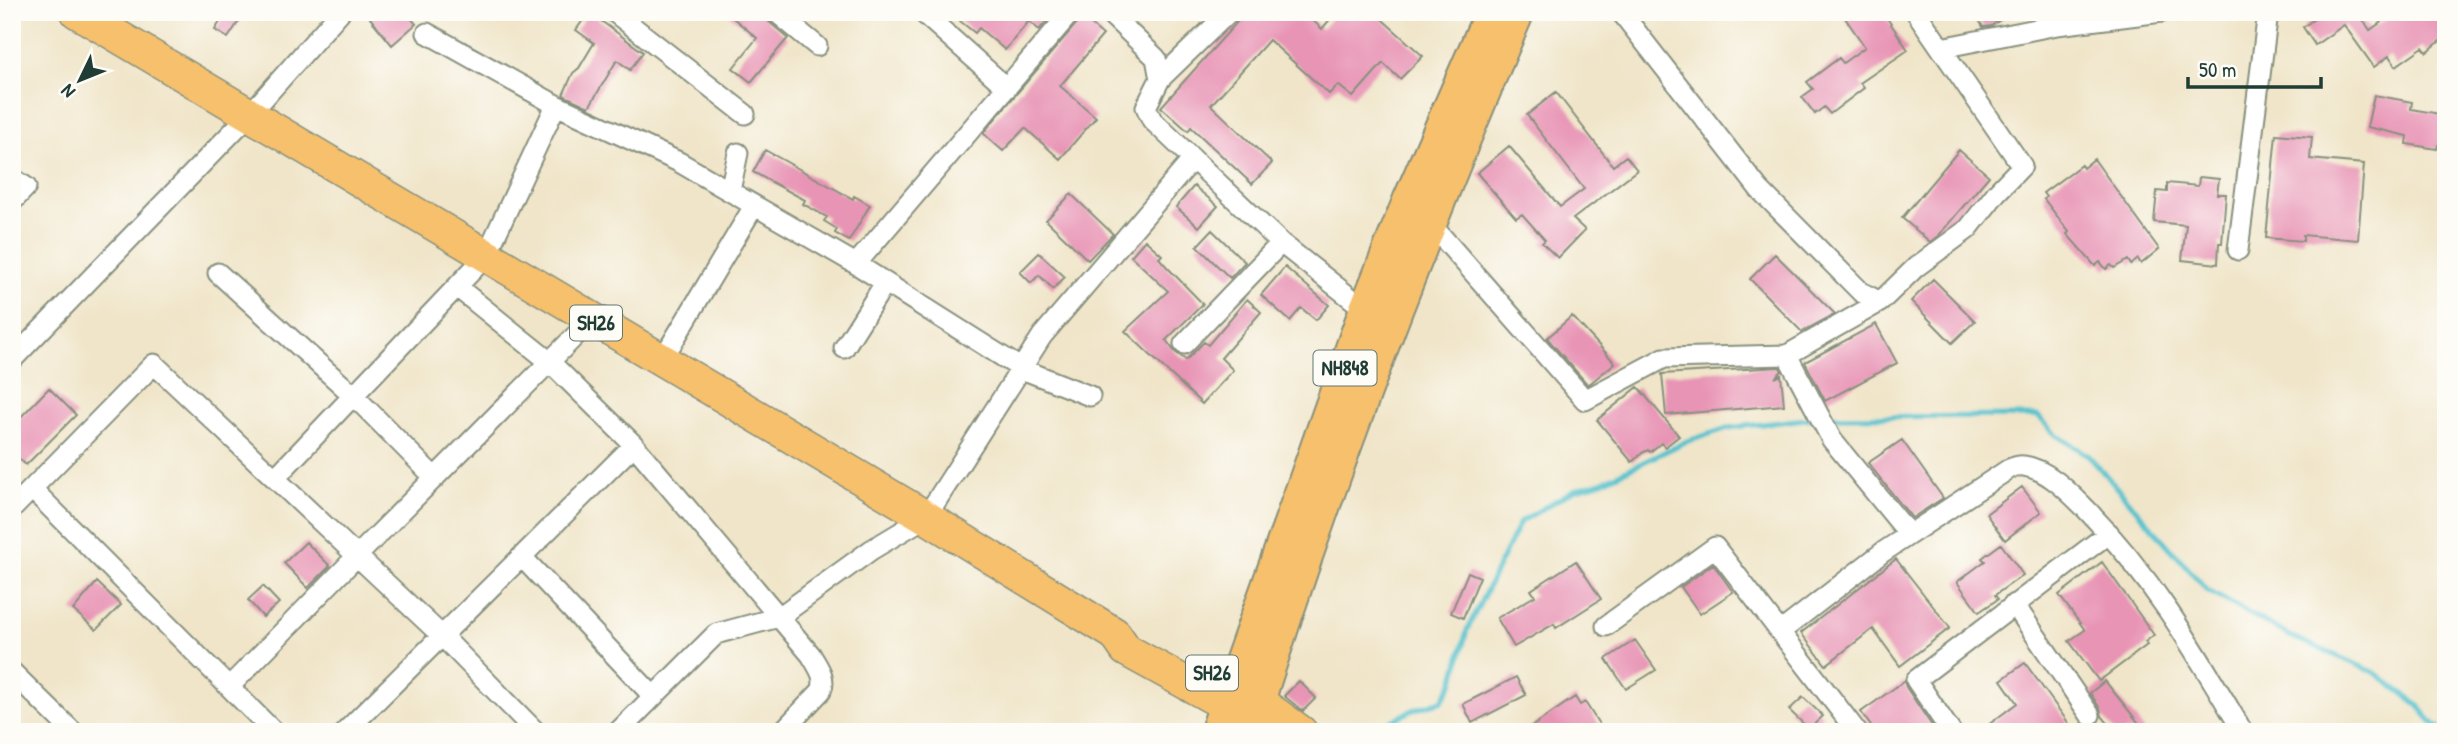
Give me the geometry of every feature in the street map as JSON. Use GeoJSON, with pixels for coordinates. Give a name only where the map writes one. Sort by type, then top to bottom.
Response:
{"type":"FeatureCollection","features":[{"type":"Feature","properties":{"kind":"highway","name":"NH848"},"geometry":{"type":"LineString","coordinates":[[1243,715],[1317,522],[1410,200],[1492,12]]}},
{"type":"Feature","properties":{"kind":"highway","name":"NH848"},"geometry":{"type":"LineString","coordinates":[[1378,315],[1429,222],[1517,12]]}},
{"type":"Feature","properties":{"kind":"main road","name":"SH26"},"geometry":{"type":"LineString","coordinates":[[77,12],[926,517],[1115,634],[1126,650],[1243,715],[1301,732]]}},
{"type":"Feature","properties":{"kind":"street"},"geometry":{"type":"LineString","coordinates":[[12,360],[250,114],[340,12]]}},
{"type":"Feature","properties":{"kind":"street"},"geometry":{"type":"LineString","coordinates":[[614,12],[745,114]]}},
{"type":"Feature","properties":{"kind":"street"},"geometry":{"type":"LineString","coordinates":[[776,12],[817,46]]}},
{"type":"Feature","properties":{"kind":"street"},"geometry":{"type":"LineString","coordinates":[[922,12],[1007,88]]}},
{"type":"Feature","properties":{"kind":"street"},"geometry":{"type":"LineString","coordinates":[[856,264],[1071,12]]}},
{"type":"Feature","properties":{"kind":"street"},"geometry":{"type":"LineString","coordinates":[[1108,12],[1156,58],[1160,79]]}},
{"type":"Feature","properties":{"kind":"street"},"geometry":{"type":"LineString","coordinates":[[1229,12],[1160,79],[1148,99],[1147,112],[1282,243],[1378,315]]}},
{"type":"Feature","properties":{"kind":"street"},"geometry":{"type":"LineString","coordinates":[[1621,12],[1759,189],[1861,292],[1881,302]]}},
{"type":"Feature","properties":{"kind":"street"},"geometry":{"type":"LineString","coordinates":[[1429,222],[1585,400],[1664,358],[1787,355],[1881,302],[1916,267],[1968,229],[2022,166],[1916,12]]}},
{"type":"Feature","properties":{"kind":"street"},"geometry":{"type":"LineString","coordinates":[[1941,48],[2057,25],[2162,12]]}},
{"type":"Feature","properties":{"kind":"street"},"geometry":{"type":"LineString","coordinates":[[2238,250],[2268,12]]}},
{"type":"Feature","properties":{"kind":"street"},"geometry":{"type":"LineString","coordinates":[[427,33],[556,105],[679,162],[856,264],[1022,369],[1090,396]]}},
{"type":"Feature","properties":{"kind":"street"},"geometry":{"type":"LineString","coordinates":[[275,478],[486,256],[556,105]]}},
{"type":"Feature","properties":{"kind":"street"},"geometry":{"type":"LineString","coordinates":[[730,191],[738,153]]}},
{"type":"Feature","properties":{"kind":"street"},"geometry":{"type":"LineString","coordinates":[[618,732],[716,634],[779,617],[871,550],[926,517],[1042,336],[1193,159]]}},
{"type":"Feature","properties":{"kind":"street"},"geometry":{"type":"LineString","coordinates":[[12,178],[26,187],[12,202]]}},
{"type":"Feature","properties":{"kind":"street"},"geometry":{"type":"LineString","coordinates":[[662,360],[754,206]]}},
{"type":"Feature","properties":{"kind":"street"},"geometry":{"type":"LineString","coordinates":[[1184,344],[1282,243]]}},
{"type":"Feature","properties":{"kind":"street"},"geometry":{"type":"LineString","coordinates":[[218,273],[353,395],[435,478]]}},
{"type":"Feature","properties":{"kind":"street"},"geometry":{"type":"LineString","coordinates":[[844,348],[885,283]]}},
{"type":"Feature","properties":{"kind":"street"},"geometry":{"type":"LineString","coordinates":[[457,287],[550,362],[634,445],[811,655],[822,675],[824,685],[782,732]]}},
{"type":"Feature","properties":{"kind":"street"},"geometry":{"type":"LineString","coordinates":[[229,687],[592,320]]}},
{"type":"Feature","properties":{"kind":"street"},"geometry":{"type":"LineString","coordinates":[[1787,355],[1832,440],[1909,534]]}},
{"type":"Feature","properties":{"kind":"street"},"geometry":{"type":"LineString","coordinates":[[12,509],[154,364],[442,636],[537,732]]}},
{"type":"Feature","properties":{"kind":"street"},"geometry":{"type":"LineString","coordinates":[[351,730],[634,445]]}},
{"type":"Feature","properties":{"kind":"street"},"geometry":{"type":"LineString","coordinates":[[1780,632],[1909,534],[2009,469],[2022,465],[2037,470],[2069,492],[2139,569],[2180,627],[2242,732]]}},
{"type":"Feature","properties":{"kind":"street"},"geometry":{"type":"LineString","coordinates":[[33,490],[274,732]]}},
{"type":"Feature","properties":{"kind":"street"},"geometry":{"type":"LineString","coordinates":[[1951,732],[1916,680],[2109,533]]}},
{"type":"Feature","properties":{"kind":"street"},"geometry":{"type":"LineString","coordinates":[[1606,626],[1715,547],[1857,732]]}},
{"type":"Feature","properties":{"kind":"street"},"geometry":{"type":"LineString","coordinates":[[522,557],[653,695]]}},
{"type":"Feature","properties":{"kind":"street"},"geometry":{"type":"LineString","coordinates":[[2014,604],[2091,715]]}},
{"type":"Feature","properties":{"kind":"street"},"geometry":{"type":"LineString","coordinates":[[12,671],[73,732]]}},
{"type":"Feature","properties":{"kind":"building"},"geometry":{"type":"Polygon","coordinates":[[[226,12],[245,12],[228,38],[215,30],[226,12]]]}},
{"type":"Feature","properties":{"kind":"building"},"geometry":{"type":"Polygon","coordinates":[[[377,12],[406,12],[416,24],[392,45],[370,18],[377,12]]]}},
{"type":"Feature","properties":{"kind":"building"},"geometry":{"type":"Polygon","coordinates":[[[589,12],[643,52],[630,70],[617,60],[589,107],[563,95],[573,73],[594,43],[576,30],[589,12]]]}},
{"type":"Feature","properties":{"kind":"building"},"geometry":{"type":"Polygon","coordinates":[[[726,12],[764,12],[768,21],[788,38],[751,82],[733,68],[757,38],[726,12]]]}},
{"type":"Feature","properties":{"kind":"building"},"geometry":{"type":"Polygon","coordinates":[[[961,12],[1055,12],[1039,30],[1029,21],[1005,50],[979,28],[975,33],[960,21],[965,16],[961,12]]]}},
{"type":"Feature","properties":{"kind":"building"},"geometry":{"type":"Polygon","coordinates":[[[1246,12],[1304,12],[1322,29],[1336,12],[1374,12],[1423,56],[1400,79],[1383,63],[1353,97],[1338,85],[1329,94],[1269,40],[1211,105],[1272,163],[1252,184],[1191,127],[1188,131],[1161,107],[1246,12]]]}},
{"type":"Feature","properties":{"kind":"building"},"geometry":{"type":"Polygon","coordinates":[[[1841,12],[1883,12],[1908,50],[1860,83],[1864,88],[1830,114],[1824,107],[1815,114],[1802,97],[1813,89],[1807,82],[1839,58],[1843,63],[1865,47],[1841,12]]]}},
{"type":"Feature","properties":{"kind":"building"},"geometry":{"type":"Polygon","coordinates":[[[1974,12],[2012,12],[1991,26],[1983,27],[1974,12]]]}},
{"type":"Feature","properties":{"kind":"building"},"geometry":{"type":"Polygon","coordinates":[[[2324,12],[2362,12],[2359,14],[2370,30],[2396,12],[2446,12],[2446,36],[2427,52],[2423,47],[2396,66],[2389,56],[2374,67],[2344,25],[2315,45],[2303,27],[2324,12]]]}},
{"type":"Feature","properties":{"kind":"building"},"geometry":{"type":"Polygon","coordinates":[[[1082,17],[1103,35],[1060,86],[1096,117],[1060,159],[1025,128],[1003,151],[983,133],[1082,17]]]}},
{"type":"Feature","properties":{"kind":"building"},"geometry":{"type":"Polygon","coordinates":[[[1556,92],[1613,166],[1626,156],[1637,170],[1573,219],[1585,230],[1558,258],[1542,243],[1545,240],[1522,214],[1516,218],[1477,173],[1509,146],[1560,207],[1584,189],[1527,115],[1556,92]]]}},
{"type":"Feature","properties":{"kind":"building"},"geometry":{"type":"Polygon","coordinates":[[[2374,95],[2412,102],[2411,109],[2446,115],[2446,147],[2438,145],[2437,149],[2407,144],[2408,136],[2367,127],[2374,95]]]}},
{"type":"Feature","properties":{"kind":"building"},"geometry":{"type":"Polygon","coordinates":[[[2276,134],[2312,137],[2310,159],[2364,164],[2358,240],[2303,235],[2303,241],[2266,238],[2276,134]]]}},
{"type":"Feature","properties":{"kind":"building"},"geometry":{"type":"Polygon","coordinates":[[[765,150],[853,199],[854,196],[870,205],[849,241],[835,233],[837,229],[824,221],[827,217],[803,204],[805,200],[753,172],[765,150]]]}},
{"type":"Feature","properties":{"kind":"building"},"geometry":{"type":"Polygon","coordinates":[[[1959,150],[1989,176],[1930,242],[1902,218],[1959,150]]]}},
{"type":"Feature","properties":{"kind":"building"},"geometry":{"type":"Polygon","coordinates":[[[2094,159],[2159,249],[2141,264],[2138,259],[2131,265],[2128,260],[2114,268],[2111,265],[2106,269],[2100,262],[2095,266],[2067,234],[2069,232],[2044,199],[2046,197],[2043,193],[2081,165],[2083,168],[2094,159]]]}},
{"type":"Feature","properties":{"kind":"building"},"geometry":{"type":"Polygon","coordinates":[[[2199,177],[2219,179],[2217,194],[2226,194],[2218,264],[2182,260],[2186,225],[2154,222],[2157,191],[2167,192],[2167,183],[2198,186],[2199,177]]]}},
{"type":"Feature","properties":{"kind":"building"},"geometry":{"type":"Polygon","coordinates":[[[1194,186],[1218,206],[1199,227],[1176,207],[1194,186]]]}},
{"type":"Feature","properties":{"kind":"building"},"geometry":{"type":"Polygon","coordinates":[[[1071,194],[1113,234],[1088,260],[1046,220],[1071,194]]]}},
{"type":"Feature","properties":{"kind":"building"},"geometry":{"type":"Polygon","coordinates":[[[1212,230],[1245,262],[1230,278],[1197,246],[1212,230]]]}},
{"type":"Feature","properties":{"kind":"building"},"geometry":{"type":"Polygon","coordinates":[[[1145,240],[1162,255],[1159,258],[1203,304],[1166,340],[1175,352],[1186,360],[1204,342],[1208,345],[1247,299],[1261,312],[1221,358],[1233,370],[1202,404],[1125,331],[1168,291],[1131,256],[1145,240]]]}},
{"type":"Feature","properties":{"kind":"building"},"geometry":{"type":"Polygon","coordinates":[[[1039,253],[1065,277],[1053,289],[1039,275],[1031,283],[1020,272],[1039,253]]]}},
{"type":"Feature","properties":{"kind":"building"},"geometry":{"type":"Polygon","coordinates":[[[1775,254],[1835,314],[1802,332],[1750,279],[1775,254]]]}},
{"type":"Feature","properties":{"kind":"building"},"geometry":{"type":"Polygon","coordinates":[[[1285,267],[1329,305],[1316,320],[1301,308],[1290,321],[1261,295],[1285,267]]]}},
{"type":"Feature","properties":{"kind":"building"},"geometry":{"type":"Polygon","coordinates":[[[1933,279],[1975,321],[1952,343],[1911,301],[1933,279]]]}},
{"type":"Feature","properties":{"kind":"building"},"geometry":{"type":"Polygon","coordinates":[[[1572,316],[1615,363],[1588,385],[1547,338],[1572,316]]]}},
{"type":"Feature","properties":{"kind":"building"},"geometry":{"type":"Polygon","coordinates":[[[1876,324],[1897,363],[1825,401],[1805,362],[1876,324]]]}},
{"type":"Feature","properties":{"kind":"building"},"geometry":{"type":"Polygon","coordinates":[[[1780,367],[1782,371],[1775,378],[1781,375],[1784,405],[1666,415],[1662,374],[1780,367]]]}},
{"type":"Feature","properties":{"kind":"building"},"geometry":{"type":"Polygon","coordinates":[[[1638,387],[1679,436],[1665,447],[1661,443],[1650,452],[1648,450],[1642,453],[1632,462],[1597,420],[1638,387]]]}},
{"type":"Feature","properties":{"kind":"building"},"geometry":{"type":"Polygon","coordinates":[[[49,388],[76,415],[26,465],[12,452],[12,426],[49,388]]]}},
{"type":"Feature","properties":{"kind":"building"},"geometry":{"type":"Polygon","coordinates":[[[1902,440],[1943,498],[1912,518],[1868,463],[1902,440]]]}},
{"type":"Feature","properties":{"kind":"building"},"geometry":{"type":"Polygon","coordinates":[[[2022,487],[2041,512],[2005,540],[1986,514],[2022,487]]]}},
{"type":"Feature","properties":{"kind":"building"},"geometry":{"type":"Polygon","coordinates":[[[306,542],[330,566],[308,588],[284,563],[306,542]]]}},
{"type":"Feature","properties":{"kind":"building"},"geometry":{"type":"Polygon","coordinates":[[[2001,544],[2023,575],[1995,595],[1998,599],[1979,612],[1957,582],[1985,561],[1982,558],[2001,544]]]}},
{"type":"Feature","properties":{"kind":"building"},"geometry":{"type":"Polygon","coordinates":[[[1896,559],[1950,628],[1900,666],[1873,629],[1826,665],[1801,633],[1896,559]]]}},
{"type":"Feature","properties":{"kind":"building"},"geometry":{"type":"Polygon","coordinates":[[[1576,561],[1601,599],[1556,628],[1554,624],[1514,647],[1497,618],[1535,596],[1531,590],[1576,561]]]}},
{"type":"Feature","properties":{"kind":"building"},"geometry":{"type":"Polygon","coordinates":[[[2102,562],[2154,635],[2145,642],[2147,645],[2099,681],[2069,641],[2085,630],[2059,595],[2102,562]]]}},
{"type":"Feature","properties":{"kind":"building"},"geometry":{"type":"Polygon","coordinates":[[[1713,564],[1733,592],[1700,614],[1681,587],[1713,564]]]}},
{"type":"Feature","properties":{"kind":"building"},"geometry":{"type":"Polygon","coordinates":[[[1468,572],[1480,577],[1463,618],[1451,613],[1468,572]]]}},
{"type":"Feature","properties":{"kind":"building"},"geometry":{"type":"Polygon","coordinates":[[[97,582],[121,605],[96,630],[73,610],[97,582]]]}},
{"type":"Feature","properties":{"kind":"building"},"geometry":{"type":"Polygon","coordinates":[[[263,586],[279,603],[263,617],[248,600],[263,586]]]}},
{"type":"Feature","properties":{"kind":"building"},"geometry":{"type":"Polygon","coordinates":[[[1635,640],[1656,670],[1626,689],[1606,659],[1635,640]]]}},
{"type":"Feature","properties":{"kind":"building"},"geometry":{"type":"Polygon","coordinates":[[[2025,663],[2075,732],[1979,732],[2017,703],[2001,680],[2025,663]]]}},
{"type":"Feature","properties":{"kind":"building"},"geometry":{"type":"Polygon","coordinates":[[[1516,677],[1526,695],[1472,723],[1463,704],[1516,677]]]}},
{"type":"Feature","properties":{"kind":"building"},"geometry":{"type":"Polygon","coordinates":[[[1299,681],[1316,698],[1303,711],[1284,696],[1299,681]]]}},
{"type":"Feature","properties":{"kind":"building"},"geometry":{"type":"Polygon","coordinates":[[[1904,681],[1936,732],[1875,732],[1861,712],[1904,681]]]}},
{"type":"Feature","properties":{"kind":"building"},"geometry":{"type":"Polygon","coordinates":[[[2105,681],[2146,732],[2115,732],[2102,716],[2090,693],[2105,681]]]}},
{"type":"Feature","properties":{"kind":"building"},"geometry":{"type":"Polygon","coordinates":[[[1575,697],[1580,705],[1585,702],[1604,732],[1524,732],[1575,697]]]}},
{"type":"Feature","properties":{"kind":"building"},"geometry":{"type":"Polygon","coordinates":[[[1803,697],[1823,716],[1809,729],[1789,710],[1803,697]]]}},
{"type":"Feature","properties":{"kind":"waterway"},"geometry":{"type":"LineString","coordinates":[[1823,417],[2038,416],[2056,435],[2088,455],[2208,591],[2290,636],[2374,672],[2416,703],[2434,724],[2445,732]]}},
{"type":"Feature","properties":{"kind":"waterway"},"geometry":{"type":"LineString","coordinates":[[1370,732],[1413,710],[1442,701],[1454,680],[1467,630],[1520,522],[1574,490],[1602,482],[1685,442],[1728,428],[1814,418]]}},
{"type":"Feature","properties":{"kind":"waterway"},"geometry":{"type":"LineString","coordinates":[[1332,728],[1347,732]]}}]}
